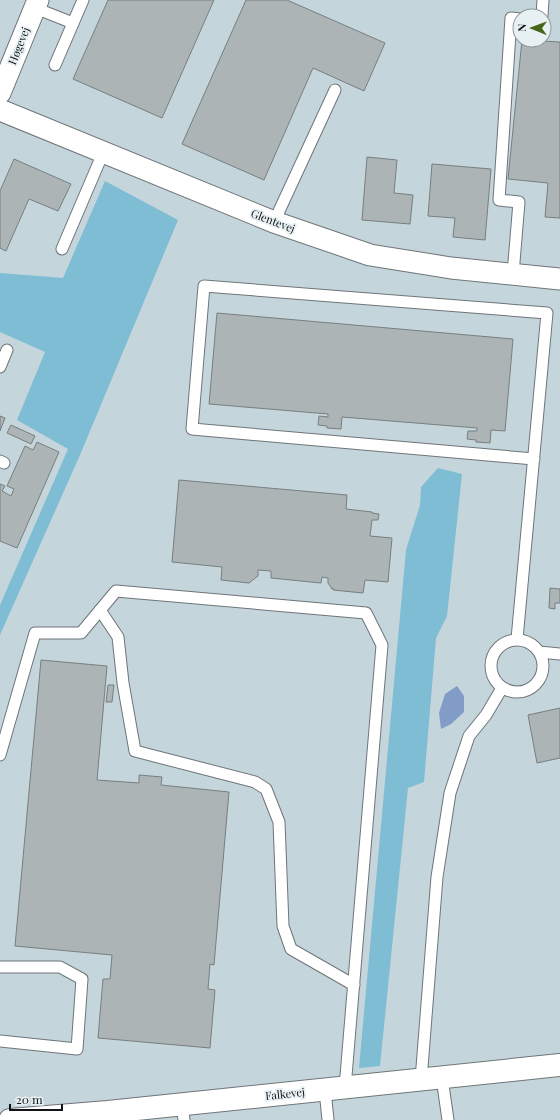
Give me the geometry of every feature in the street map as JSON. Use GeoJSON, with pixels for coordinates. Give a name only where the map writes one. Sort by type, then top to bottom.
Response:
{"type":"FeatureCollection","features":[{"type":"Feature","properties":{"kind":"street","name":"Høgevej"},"geometry":{"type":"LineString","coordinates":[[0,93],[37,4]]}},
{"type":"Feature","properties":{"kind":"street","name":"Glentevej"},"geometry":{"type":"LineString","coordinates":[[0,110],[274,222],[370,255],[451,268],[560,279]]}},
{"type":"Feature","properties":{"kind":"street","name":"Falkevej"},"geometry":{"type":"LineString","coordinates":[[10,1120],[108,1112],[183,1112],[335,1089],[560,1065]]}},
{"type":"Feature","properties":{"kind":"lane"},"geometry":{"type":"LineString","coordinates":[[55,65],[83,0]]}},
{"type":"Feature","properties":{"kind":"lane"},"geometry":{"type":"LineString","coordinates":[[37,4],[73,23]]}},
{"type":"Feature","properties":{"kind":"lane"},"geometry":{"type":"LineString","coordinates":[[512,18],[499,200],[519,202],[513,274]]}},
{"type":"Feature","properties":{"kind":"lane"},"geometry":{"type":"LineString","coordinates":[[274,222],[335,90]]}},
{"type":"Feature","properties":{"kind":"lane"},"geometry":{"type":"LineString","coordinates":[[62,249],[103,153]]}},
{"type":"Feature","properties":{"kind":"lane"},"geometry":{"type":"LineString","coordinates":[[517,639],[534,459],[547,313],[204,286],[192,429],[534,459]]}},
{"type":"Feature","properties":{"kind":"lane"},"geometry":{"type":"LineString","coordinates":[[0,367],[8,350]]}},
{"type":"Feature","properties":{"kind":"lane"},"geometry":{"type":"LineString","coordinates":[[0,755],[35,633],[81,633],[116,591],[366,613],[382,645],[354,985],[328,1120]]}},
{"type":"Feature","properties":{"kind":"lane"},"geometry":{"type":"LineString","coordinates":[[100,610],[118,637],[123,684],[135,751],[255,782],[266,789],[279,822],[283,926],[291,949],[354,985]]}},
{"type":"Feature","properties":{"kind":"lane"},"geometry":{"type":"LineString","coordinates":[[517,639],[526,641],[534,646],[543,660],[543,669],[540,678],[535,685],[528,690],[519,692],[502,688],[496,682],[492,674],[491,666],[492,657],[496,650],[502,644],[517,639]]}},
{"type":"Feature","properties":{"kind":"lane"},"geometry":{"type":"LineString","coordinates":[[539,652],[560,654]]}},
{"type":"Feature","properties":{"kind":"lane"},"geometry":{"type":"LineString","coordinates":[[448,1120],[431,1079],[437,877],[450,793],[469,736],[486,715],[502,688]]}},
{"type":"Feature","properties":{"kind":"lane"},"geometry":{"type":"LineString","coordinates":[[0,967],[60,967],[82,979],[77,1049],[0,1041]]}},
{"type":"Feature","properties":{"kind":"shaded area"},"geometry":{"type":"Polygon","coordinates":[[[0,0],[560,0],[560,1120],[0,1120],[0,0]]]}},
{"type":"Feature","properties":{"kind":"shaded area"},"geometry":{"type":"Polygon","coordinates":[[[105,181],[178,220],[80,455],[0,635],[0,605],[68,449],[17,420],[45,352],[0,332],[0,273],[63,278],[105,181]]]}},
{"type":"Feature","properties":{"kind":"shaded area"},"geometry":{"type":"Polygon","coordinates":[[[438,468],[462,474],[447,616],[436,638],[424,782],[408,788],[380,1066],[359,1068],[406,550],[420,505],[421,487],[438,468]]]}},
{"type":"Feature","properties":{"kind":"shaded area"},"geometry":{"type":"Polygon","coordinates":[[[457,686],[464,696],[464,712],[451,724],[441,729],[439,713],[445,694],[457,686]]]}},
{"type":"Feature","properties":{"kind":"building"},"geometry":{"type":"Polygon","coordinates":[[[108,0],[214,0],[162,118],[73,79],[108,0]]]}},
{"type":"Feature","properties":{"kind":"building"},"geometry":{"type":"Polygon","coordinates":[[[246,0],[287,0],[385,43],[364,91],[313,68],[264,180],[182,144],[246,0]]]}},
{"type":"Feature","properties":{"kind":"building"},"geometry":{"type":"Polygon","coordinates":[[[552,42],[560,42],[560,218],[545,217],[548,183],[508,179],[521,48],[552,48],[552,42]]]}},
{"type":"Feature","properties":{"kind":"building"},"geometry":{"type":"Polygon","coordinates":[[[367,157],[397,160],[394,193],[413,195],[410,224],[362,220],[367,157]]]}},
{"type":"Feature","properties":{"kind":"building"},"geometry":{"type":"Polygon","coordinates":[[[14,159],[71,184],[58,211],[29,199],[6,251],[0,248],[0,191],[14,159]]]}},
{"type":"Feature","properties":{"kind":"building"},"geometry":{"type":"Polygon","coordinates":[[[432,164],[491,169],[485,240],[453,237],[455,218],[428,216],[432,164]]]}},
{"type":"Feature","properties":{"kind":"building"},"geometry":{"type":"Polygon","coordinates":[[[217,313],[513,339],[505,431],[491,430],[490,443],[476,442],[476,440],[467,439],[468,431],[477,431],[477,428],[342,417],[341,429],[327,428],[327,426],[318,425],[319,416],[328,417],[328,414],[209,404],[217,313]]]}},
{"type":"Feature","properties":{"kind":"building"},"geometry":{"type":"Polygon","coordinates":[[[0,416],[5,418],[0,431],[0,416]]]}},
{"type":"Feature","properties":{"kind":"building"},"geometry":{"type":"Polygon","coordinates":[[[11,425],[35,436],[31,444],[7,433],[11,425]]]}},
{"type":"Feature","properties":{"kind":"building"},"geometry":{"type":"Polygon","coordinates":[[[37,442],[59,452],[17,548],[0,541],[0,484],[5,486],[2,491],[11,496],[14,489],[7,486],[25,446],[33,450],[37,442]]]}},
{"type":"Feature","properties":{"kind":"building"},"geometry":{"type":"Polygon","coordinates":[[[179,480],[347,495],[346,509],[379,514],[378,520],[372,520],[370,536],[392,538],[388,582],[365,580],[363,593],[333,590],[328,583],[328,578],[322,577],[321,583],[271,578],[271,571],[258,570],[258,576],[249,583],[221,580],[222,567],[172,562],[179,480]]]}},
{"type":"Feature","properties":{"kind":"building"},"geometry":{"type":"Polygon","coordinates":[[[550,588],[560,589],[560,603],[555,603],[555,609],[549,608],[550,588]]]}},
{"type":"Feature","properties":{"kind":"building"},"geometry":{"type":"Polygon","coordinates":[[[41,660],[107,666],[97,780],[139,783],[139,775],[162,777],[161,785],[229,792],[214,965],[210,964],[208,989],[215,990],[210,1048],[98,1038],[103,979],[110,979],[112,955],[15,946],[41,660]]]}},
{"type":"Feature","properties":{"kind":"building"},"geometry":{"type":"Polygon","coordinates":[[[108,685],[114,685],[112,702],[106,702],[108,685]]]}},
{"type":"Feature","properties":{"kind":"building"},"geometry":{"type":"Polygon","coordinates":[[[560,708],[560,758],[537,763],[528,715],[560,708]]]}}]}
